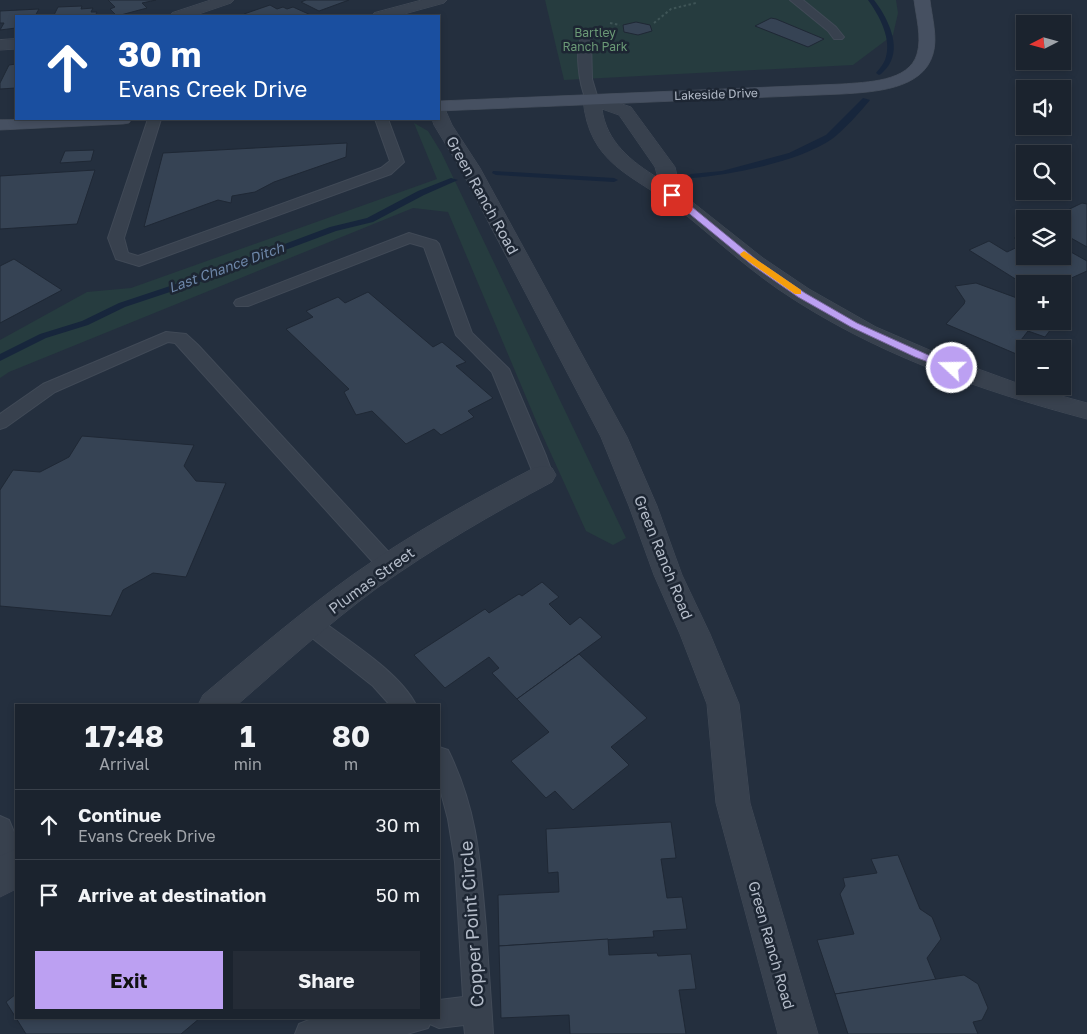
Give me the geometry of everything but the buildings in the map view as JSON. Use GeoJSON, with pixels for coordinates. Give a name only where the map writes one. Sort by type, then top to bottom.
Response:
{"type":"FeatureCollection","features":[{"type":"Feature","properties":{"kind":"street"},"geometry":{"type":"LineString","coordinates":[[181,15],[226,0]]}},
{"type":"Feature","properties":{"kind":"street"},"geometry":{"type":"LineString","coordinates":[[384,15],[439,0]]}},
{"type":"Feature","properties":{"kind":"street","name":"Lakeside Drive"},"geometry":{"type":"LineString","coordinates":[[440,106],[847,89],[888,84],[909,76],[924,59],[926,35],[922,0]]}},
{"type":"Feature","properties":{"kind":"street"},"geometry":{"type":"LineString","coordinates":[[0,44],[15,44]]}},
{"type":"Feature","properties":{"kind":"street"},"geometry":{"type":"LineString","coordinates":[[592,99],[596,125],[616,158],[650,184],[672,195],[755,263],[822,307],[854,325],[918,355],[986,381],[1087,411]]}},
{"type":"Feature","properties":{"kind":"street"},"geometry":{"type":"LineString","coordinates":[[592,99],[625,112],[629,116],[665,167],[672,195]]}},
{"type":"Feature","properties":{"kind":"street","name":"Green Ranch Road"},"geometry":{"type":"LineString","coordinates":[[440,116],[614,437],[643,506],[668,575],[696,634],[723,704],[733,803],[798,1034]]}},
{"type":"Feature","properties":{"kind":"street"},"geometry":{"type":"LineString","coordinates":[[0,125],[102,120]]}},
{"type":"Feature","properties":{"kind":"street","name":"Plumas Street"},"geometry":{"type":"LineString","coordinates":[[215,704],[310,624],[388,565],[449,526],[543,475]]}},
{"type":"Feature","properties":{"kind":"lane"},"geometry":{"type":"LineString","coordinates":[[796,0],[832,29],[838,38]]}},
{"type":"Feature","properties":{"kind":"lane"},"geometry":{"type":"LineString","coordinates":[[587,36],[585,40],[589,94],[592,99]]}},
{"type":"Feature","properties":{"kind":"lane"},"geometry":{"type":"LineString","coordinates":[[154,120],[116,238],[121,256],[139,261],[386,171],[397,162],[381,120]]}},
{"type":"Feature","properties":{"kind":"lane"},"geometry":{"type":"LineString","coordinates":[[242,303],[409,238],[431,244],[464,335],[500,369],[537,456],[543,475]]}},
{"type":"Feature","properties":{"kind":"lane"},"geometry":{"type":"LineString","coordinates":[[0,423],[48,388],[166,337],[180,338],[192,348],[388,565]]}},
{"type":"Feature","properties":{"kind":"lane"},"geometry":{"type":"LineString","coordinates":[[310,624],[381,679],[403,704]]}},
{"type":"Feature","properties":{"kind":"lane","name":"Copper Point Circle"},"geometry":{"type":"LineString","coordinates":[[440,760],[445,769],[462,825],[470,876],[478,1021]]}},
{"type":"Feature","properties":{"kind":"lane"},"geometry":{"type":"LineString","coordinates":[[0,828],[10,871]]}},
{"type":"Feature","properties":{"kind":"lane"},"geometry":{"type":"LineString","coordinates":[[440,1014],[478,1021]]}},
{"type":"Feature","properties":{"kind":"lane"},"geometry":{"type":"LineString","coordinates":[[308,1034],[411,1019]]}},
{"type":"Feature","properties":{"kind":"path"},"geometry":{"type":"LineString","coordinates":[[654,23],[671,9],[696,3]]}},
{"type":"Feature","properties":{"kind":"path"},"geometry":{"type":"LineString","coordinates":[[610,23],[620,25]]}},
{"type":"Feature","properties":{"kind":"green space","name":"Bartley Ranch Park"},"geometry":{"type":"Polygon","coordinates":[[[545,0],[896,0],[898,13],[893,35],[853,65],[564,80],[545,0]]]}},
{"type":"Feature","properties":{"kind":"green space"},"geometry":{"type":"Polygon","coordinates":[[[414,123],[428,131],[441,152],[626,538],[613,545],[586,531],[537,423],[448,212],[413,208],[9,372],[0,378],[0,340],[87,292],[131,288],[437,179],[414,123]]]}},
{"type":"Feature","properties":{"kind":"waterway","name":"Last Chance Ditch"},"geometry":{"type":"LineString","coordinates":[[871,0],[883,20],[890,45],[888,60],[879,73]]}},
{"type":"Feature","properties":{"kind":"waterway","name":"Last Chance Ditch"},"geometry":{"type":"LineString","coordinates":[[691,176],[722,173],[792,155],[829,137],[866,100]]}},
{"type":"Feature","properties":{"kind":"waterway","name":"Last Chance Ditch"},"geometry":{"type":"LineString","coordinates":[[496,173],[614,180]]}},
{"type":"Feature","properties":{"kind":"waterway","name":"Last Chance Ditch"},"geometry":{"type":"LineString","coordinates":[[0,358],[43,336],[85,323],[122,305],[194,281],[333,229],[370,220],[421,193],[454,180]]}},
{"type":"Feature","properties":{"kind":"slow traffic"},"geometry":{"type":"LineString","coordinates":[[744,254],[798,292]]}},
{"type":"Feature","properties":{"kind":"route"},"geometry":{"type":"LineString","coordinates":[[672,195],[755,263],[802,295],[854,325],[918,355],[952,368]]}}]}
